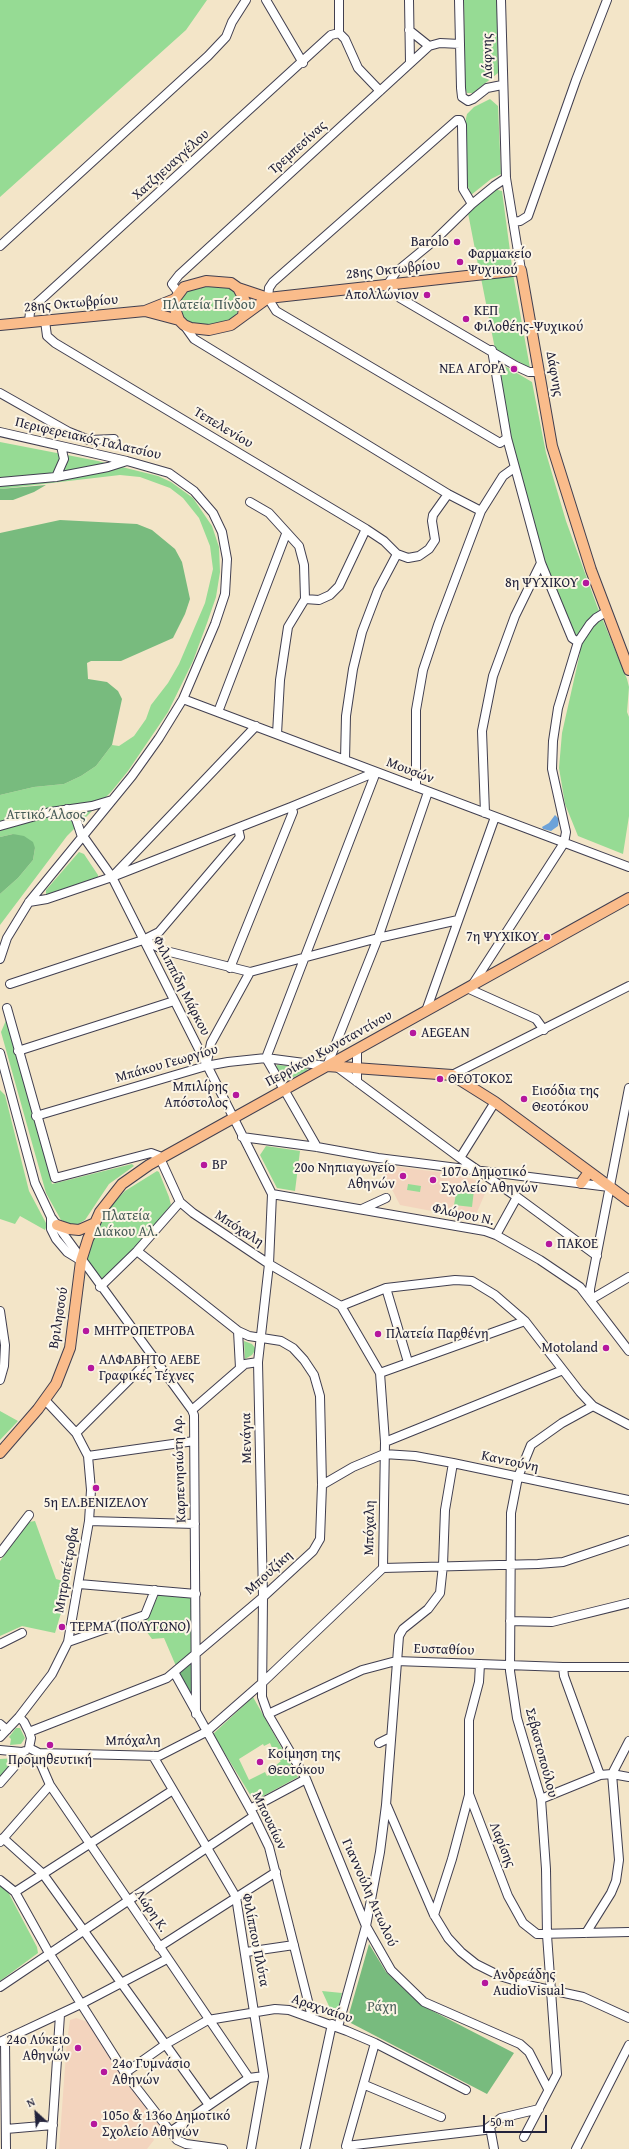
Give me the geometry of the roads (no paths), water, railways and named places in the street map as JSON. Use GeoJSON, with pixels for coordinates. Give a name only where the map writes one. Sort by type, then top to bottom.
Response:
{"type":"FeatureCollection","features":[{"type":"Feature","properties":{"kind":"main road","name":"28ης Οκτωβρίου"},"geometry":{"type":"LineString","coordinates":[[0,324],[145,311],[176,295],[191,283],[206,281],[224,282],[268,298],[522,270]]}},
{"type":"Feature","properties":{"kind":"main road","name":"Δάφνης"},"geometry":{"type":"LineString","coordinates":[[522,270],[552,446],[591,570],[629,670]]}},
{"type":"Feature","properties":{"kind":"main road"},"geometry":{"type":"LineString","coordinates":[[238,288],[245,301],[243,315]]}},
{"type":"Feature","properties":{"kind":"main road"},"geometry":{"type":"LineString","coordinates":[[176,295],[174,308],[181,322]]}},
{"type":"Feature","properties":{"kind":"main road","name":"28ης Οκτωβρίου"},"geometry":{"type":"LineString","coordinates":[[145,311],[181,322],[191,328],[209,330],[230,325],[268,298]]}},
{"type":"Feature","properties":{"kind":"main road","name":"Περρίκου Κωνσταντίνου"},"geometry":{"type":"LineString","coordinates":[[81,1261],[94,1223],[105,1204],[122,1184],[140,1171],[284,1090],[332,1066],[357,1050],[470,986],[629,898]]}},
{"type":"Feature","properties":{"kind":"main road","name":"Μπάκου Γεωργίου"},"geometry":{"type":"LineString","coordinates":[[332,1066],[452,1075]]}},
{"type":"Feature","properties":{"kind":"main road"},"geometry":{"type":"LineString","coordinates":[[452,1075],[495,1102],[629,1202]]}},
{"type":"Feature","properties":{"kind":"main road"},"geometry":{"type":"LineString","coordinates":[[581,1183],[589,1172]]}},
{"type":"Feature","properties":{"kind":"main road"},"geometry":{"type":"LineString","coordinates":[[54,1221],[69,1229],[79,1230],[94,1223]]}},
{"type":"Feature","properties":{"kind":"main road","name":"Βριλησσού"},"geometry":{"type":"LineString","coordinates":[[0,1453],[46,1400],[56,1384],[70,1348],[81,1261]]}},
{"type":"Feature","properties":{"kind":"street"},"geometry":{"type":"LineString","coordinates":[[0,246],[208,56],[226,37],[232,22],[246,0]]}},
{"type":"Feature","properties":{"kind":"street"},"geometry":{"type":"LineString","coordinates":[[266,0],[303,63]]}},
{"type":"Feature","properties":{"kind":"street"},"geometry":{"type":"LineString","coordinates":[[339,0],[339,33],[345,39],[358,68],[380,91]]}},
{"type":"Feature","properties":{"kind":"street"},"geometry":{"type":"LineString","coordinates":[[409,0],[410,63]]}},
{"type":"Feature","properties":{"kind":"street"},"geometry":{"type":"LineString","coordinates":[[459,0],[460,88],[465,101],[473,99],[487,88],[502,84]]}},
{"type":"Feature","properties":{"kind":"street","name":"Δάφνης"},"geometry":{"type":"LineString","coordinates":[[501,0],[502,84],[506,178],[522,270]]}},
{"type":"Feature","properties":{"kind":"street"},"geometry":{"type":"LineString","coordinates":[[513,222],[520,221],[528,216],[576,80],[607,0]]}},
{"type":"Feature","properties":{"kind":"street"},"geometry":{"type":"LineString","coordinates":[[410,30],[429,46],[440,43],[460,44]]}},
{"type":"Feature","properties":{"kind":"street","name":"Χατζηευαγγέλου"},"geometry":{"type":"LineString","coordinates":[[29,322],[30,312],[34,306],[303,63],[331,35],[339,33]]}},
{"type":"Feature","properties":{"kind":"street","name":"Τρεμπεσίνας"},"geometry":{"type":"LineString","coordinates":[[176,295],[172,284],[179,275],[429,46]]}},
{"type":"Feature","properties":{"kind":"street"},"geometry":{"type":"LineString","coordinates":[[472,204],[463,189],[462,125],[460,120],[457,120],[273,282],[269,288],[268,298],[276,311],[500,443],[507,438]]}},
{"type":"Feature","properties":{"kind":"street"},"geometry":{"type":"LineString","coordinates":[[506,178],[472,204],[435,240],[396,272],[388,284],[400,298],[529,372],[539,372]]}},
{"type":"Feature","properties":{"kind":"street","name":"Τεπελενίου"},"geometry":{"type":"LineString","coordinates":[[45,321],[48,336],[55,343],[366,528],[384,541],[397,554]]}},
{"type":"Feature","properties":{"kind":"street"},"geometry":{"type":"LineString","coordinates":[[181,322],[194,339],[448,494],[481,511]]}},
{"type":"Feature","properties":{"kind":"street"},"geometry":{"type":"LineString","coordinates":[[492,350],[507,438],[540,563],[572,638],[578,642]]}},
{"type":"Feature","properties":{"kind":"street"},"geometry":{"type":"LineString","coordinates":[[0,393],[69,432],[89,440],[114,439]]}},
{"type":"Feature","properties":{"kind":"street","name":"Περιφερειακός Γαλατσίου"},"geometry":{"type":"LineString","coordinates":[[0,432],[127,460],[169,473],[194,490],[213,513],[226,548],[227,571],[225,594],[212,631],[183,699],[155,745],[113,800],[29,902],[7,938],[0,959]]}},
{"type":"Feature","properties":{"kind":"street"},"geometry":{"type":"LineString","coordinates":[[56,477],[64,459],[61,446]]}},
{"type":"Feature","properties":{"kind":"street"},"geometry":{"type":"LineString","coordinates":[[0,482],[56,477],[108,467],[127,460]]}},
{"type":"Feature","properties":{"kind":"street"},"geometry":{"type":"LineString","coordinates":[[416,787],[416,710],[423,670],[438,625],[481,511],[503,476],[514,468]]}},
{"type":"Feature","properties":{"kind":"street"},"geometry":{"type":"LineString","coordinates":[[345,760],[346,716],[353,669],[362,632],[378,590],[397,554],[408,558],[419,556],[429,549],[434,540],[432,521],[433,515],[448,494]]}},
{"type":"Feature","properties":{"kind":"street"},"geometry":{"type":"LineString","coordinates":[[250,502],[269,513],[286,534],[295,539],[299,546],[304,566],[305,599],[288,627],[280,680],[277,734]]}},
{"type":"Feature","properties":{"kind":"street"},"geometry":{"type":"LineString","coordinates":[[305,599],[319,600],[330,595],[339,586],[366,528]]}},
{"type":"Feature","properties":{"kind":"street"},"geometry":{"type":"LineString","coordinates":[[218,712],[286,534]]}},
{"type":"Feature","properties":{"kind":"street"},"geometry":{"type":"LineString","coordinates":[[485,813],[482,731],[493,676],[515,616],[540,563]]}},
{"type":"Feature","properties":{"kind":"street"},"geometry":{"type":"LineString","coordinates":[[544,1030],[536,1020],[470,986],[564,843],[566,832],[552,770],[553,741],[558,708],[578,642],[590,624],[606,612]]}},
{"type":"Feature","properties":{"kind":"street","name":"Μουσών"},"geometry":{"type":"LineString","coordinates":[[183,699],[629,867]]}},
{"type":"Feature","properties":{"kind":"street"},"geometry":{"type":"LineString","coordinates":[[112,877],[256,726]]}},
{"type":"Feature","properties":{"kind":"street"},"geometry":{"type":"LineString","coordinates":[[29,902],[47,899],[112,877],[376,772]]}},
{"type":"Feature","properties":{"kind":"street"},"geometry":{"type":"LineString","coordinates":[[317,1147],[266,1058],[376,772]]}},
{"type":"Feature","properties":{"kind":"street"},"geometry":{"type":"LineString","coordinates":[[428,792],[332,1066],[357,1082],[475,1170],[517,1197],[597,1256]]}},
{"type":"Feature","properties":{"kind":"street"},"geometry":{"type":"LineString","coordinates":[[0,826],[67,809],[92,806],[113,800]]}},
{"type":"Feature","properties":{"kind":"street"},"geometry":{"type":"LineString","coordinates":[[230,968],[293,812],[291,807]]}},
{"type":"Feature","properties":{"kind":"street","name":"Φιλιππίδη Μάρκου"},"geometry":{"type":"LineString","coordinates":[[67,809],[76,819],[82,836],[112,877],[206,1066],[272,1194]]}},
{"type":"Feature","properties":{"kind":"street"},"geometry":{"type":"LineString","coordinates":[[426,1011],[495,816]]}},
{"type":"Feature","properties":{"kind":"street"},"geometry":{"type":"LineString","coordinates":[[10,984],[143,940],[159,932],[240,837],[238,828]]}},
{"type":"Feature","properties":{"kind":"street"},"geometry":{"type":"LineString","coordinates":[[143,940],[166,951],[250,972],[378,938],[458,920]]}},
{"type":"Feature","properties":{"kind":"street"},"geometry":{"type":"LineString","coordinates":[[206,1066],[211,1042],[250,972]]}},
{"type":"Feature","properties":{"kind":"street"},"geometry":{"type":"LineString","coordinates":[[452,1075],[629,986]]}},
{"type":"Feature","properties":{"kind":"street"},"geometry":{"type":"LineString","coordinates":[[18,1051],[174,1001]]}},
{"type":"Feature","properties":{"kind":"street"},"geometry":{"type":"LineString","coordinates":[[7,1008],[36,1116],[55,1178],[151,1153],[157,1154],[162,1158],[180,1202],[137,1250],[100,1286]]}},
{"type":"Feature","properties":{"kind":"street"},"geometry":{"type":"LineString","coordinates":[[357,1050],[357,1082]]}},
{"type":"Feature","properties":{"kind":"street","name":"Καρπενησιώτη Αρ."},"geometry":{"type":"LineString","coordinates":[[0,1053],[4,1082],[35,1183],[54,1221],[81,1261],[192,1410],[194,1441],[196,1714]]}},
{"type":"Feature","properties":{"kind":"street","name":"Μπάκου Γεωργίου"},"geometry":{"type":"LineString","coordinates":[[36,1116],[206,1066],[266,1058],[332,1066]]}},
{"type":"Feature","properties":{"kind":"street"},"geometry":{"type":"LineString","coordinates":[[590,1300],[629,1088]]}},
{"type":"Feature","properties":{"kind":"street"},"geometry":{"type":"LineString","coordinates":[[460,1158],[495,1102]]}},
{"type":"Feature","properties":{"kind":"street"},"geometry":{"type":"LineString","coordinates":[[242,1137],[317,1147],[378,1158],[610,1187]]}},
{"type":"Feature","properties":{"kind":"street","name":"Φλώρου Ν."},"geometry":{"type":"LineString","coordinates":[[272,1194],[485,1231],[496,1235],[569,1278],[590,1300],[629,1351]]}},
{"type":"Feature","properties":{"kind":"street","name":"Μενάγια"},"geometry":{"type":"LineString","coordinates":[[262,1683],[263,1597],[258,1362],[269,1264],[272,1194]]}},
{"type":"Feature","properties":{"kind":"street"},"geometry":{"type":"LineString","coordinates":[[496,1235],[517,1197]]}},
{"type":"Feature","properties":{"kind":"street"},"geometry":{"type":"LineString","coordinates":[[362,1209],[386,1198]]}},
{"type":"Feature","properties":{"kind":"street","name":"Μπόχαλη"},"geometry":{"type":"LineString","coordinates":[[0,1750],[25,1750],[39,1753],[153,1756],[166,1754],[206,1732],[262,1683],[383,1568],[385,1442],[380,1373],[340,1306],[269,1264],[214,1228],[180,1202]]}},
{"type":"Feature","properties":{"kind":"street","name":"Μπουζίκη"},"geometry":{"type":"LineString","coordinates":[[29,1732],[167,1678],[263,1597],[313,1551],[320,1539],[322,1485],[320,1396],[314,1375],[293,1348],[281,1340],[249,1336],[238,1330],[137,1250]]}},
{"type":"Feature","properties":{"kind":"street"},"geometry":{"type":"LineString","coordinates":[[590,1300],[629,1277]]}},
{"type":"Feature","properties":{"kind":"street"},"geometry":{"type":"LineString","coordinates":[[340,1306],[386,1288],[426,1282],[472,1280],[495,1295],[525,1321],[593,1406],[629,1425]]}},
{"type":"Feature","properties":{"kind":"street"},"geometry":{"type":"LineString","coordinates":[[386,1288],[408,1362]]}},
{"type":"Feature","properties":{"kind":"street"},"geometry":{"type":"LineString","coordinates":[[0,1311],[5,1345],[4,1366],[0,1380]]}},
{"type":"Feature","properties":{"kind":"street"},"geometry":{"type":"LineString","coordinates":[[380,1373],[525,1321]]}},
{"type":"Feature","properties":{"kind":"street"},"geometry":{"type":"LineString","coordinates":[[238,1330],[240,1368]]}},
{"type":"Feature","properties":{"kind":"street"},"geometry":{"type":"LineString","coordinates":[[76,1433],[152,1357]]}},
{"type":"Feature","properties":{"kind":"street"},"geometry":{"type":"LineString","coordinates":[[192,1410],[240,1368],[249,1363],[258,1362]]}},
{"type":"Feature","properties":{"kind":"street"},"geometry":{"type":"LineString","coordinates":[[385,1442],[563,1370]]}},
{"type":"Feature","properties":{"kind":"street","name":"Μητροπέτροβα"},"geometry":{"type":"LineString","coordinates":[[0,1738],[19,1717],[52,1674],[68,1642],[89,1521],[91,1490],[88,1456],[76,1433],[46,1400]]}},
{"type":"Feature","properties":{"kind":"street","name":"Σεβαστοπούλου"},"geometry":{"type":"LineString","coordinates":[[524,2137],[556,2074],[552,1990],[547,1935],[546,1869],[541,1799],[517,1718],[510,1665],[511,1513],[518,1477],[531,1445],[562,1423],[593,1406]]}},
{"type":"Feature","properties":{"kind":"street"},"geometry":{"type":"LineString","coordinates":[[88,1456],[194,1441]]}},
{"type":"Feature","properties":{"kind":"street"},"geometry":{"type":"LineString","coordinates":[[322,1485],[353,1468],[384,1454]]}},
{"type":"Feature","properties":{"kind":"street","name":"Καντούνη"},"geometry":{"type":"LineString","coordinates":[[384,1454],[415,1456],[629,1500]]}},
{"type":"Feature","properties":{"kind":"street"},"geometry":{"type":"LineString","coordinates":[[305,2149],[335,2026],[366,1926],[386,1805],[399,1636],[403,1629],[428,1609],[440,1593],[443,1566],[445,1510],[453,1464]]}},
{"type":"Feature","properties":{"kind":"street"},"geometry":{"type":"LineString","coordinates":[[0,1553],[29,1515]]}},
{"type":"Feature","properties":{"kind":"street"},"geometry":{"type":"LineString","coordinates":[[89,1521],[195,1524]]}},
{"type":"Feature","properties":{"kind":"street"},"geometry":{"type":"LineString","coordinates":[[383,1568],[563,1562],[629,1540]]}},
{"type":"Feature","properties":{"kind":"street"},"geometry":{"type":"LineString","coordinates":[[79,1584],[196,1594]]}},
{"type":"Feature","properties":{"kind":"street"},"geometry":{"type":"LineString","coordinates":[[68,1642],[145,1615],[155,1590]]}},
{"type":"Feature","properties":{"kind":"street"},"geometry":{"type":"LineString","coordinates":[[510,1622],[552,1622],[629,1603]]}},
{"type":"Feature","properties":{"kind":"street"},"geometry":{"type":"LineString","coordinates":[[0,1644],[22,1633]]}},
{"type":"Feature","properties":{"kind":"street","name":"Ευσταθίου"},"geometry":{"type":"LineString","coordinates":[[268,1714],[362,1670],[396,1661],[563,1667],[629,1667]]}},
{"type":"Feature","properties":{"kind":"street","name":"Λαρίσης"},"geometry":{"type":"LineString","coordinates":[[480,1664],[479,1682],[468,1720],[469,1794],[508,1896],[523,1923],[537,1934],[547,1935],[629,1932]]}},
{"type":"Feature","properties":{"kind":"street"},"geometry":{"type":"LineString","coordinates":[[563,1667],[564,1676],[600,1775]]}},
{"type":"Feature","properties":{"kind":"street","name":"Μπουαίων"},"geometry":{"type":"LineString","coordinates":[[174,1672],[252,1813],[269,1847],[312,2017]]}},
{"type":"Feature","properties":{"kind":"street","name":"Γιαννούλη Αιτωλού"},"geometry":{"type":"LineString","coordinates":[[262,1683],[262,1697],[268,1714],[306,1779],[366,1926],[391,1970],[424,2002],[467,2022],[515,2041],[529,2052],[548,2090]]}},
{"type":"Feature","properties":{"kind":"street"},"geometry":{"type":"LineString","coordinates":[[0,1783],[21,1759],[31,1738],[24,1722],[19,1717]]}},
{"type":"Feature","properties":{"kind":"street"},"geometry":{"type":"LineString","coordinates":[[0,1724],[8,1730]]}},
{"type":"Feature","properties":{"kind":"street"},"geometry":{"type":"LineString","coordinates":[[379,1743],[391,1738]]}},
{"type":"Feature","properties":{"kind":"street"},"geometry":{"type":"LineString","coordinates":[[586,1933],[612,1893],[619,1870],[612,1774],[629,1741]]}},
{"type":"Feature","properties":{"kind":"street","name":"Λώρη Κ."},"geometry":{"type":"LineString","coordinates":[[39,1753],[40,1762],[50,1785],[208,2020],[249,2078]]}},
{"type":"Feature","properties":{"kind":"street","name":"Φιλίππου Πλύτα"},"geometry":{"type":"LineString","coordinates":[[153,1756],[208,1846],[236,1897],[246,1952],[264,2076],[251,2149]]}},
{"type":"Feature","properties":{"kind":"street"},"geometry":{"type":"LineString","coordinates":[[541,1799],[600,1775],[612,1774],[629,1777]]}},
{"type":"Feature","properties":{"kind":"street"},"geometry":{"type":"LineString","coordinates":[[0,1987],[208,1846],[252,1813],[306,1779]]}},
{"type":"Feature","properties":{"kind":"street"},"geometry":{"type":"LineString","coordinates":[[50,1785],[2,1840],[43,1874],[209,2105]]}},
{"type":"Feature","properties":{"kind":"street"},"geometry":{"type":"LineString","coordinates":[[15,1892],[173,1790]]}},
{"type":"Feature","properties":{"kind":"street"},"geometry":{"type":"LineString","coordinates":[[434,1915],[452,1859],[469,1794]]}},
{"type":"Feature","properties":{"kind":"street"},"geometry":{"type":"LineString","coordinates":[[386,1805],[434,1915],[453,1945],[476,1964],[514,1981],[591,1999],[629,2018]]}},
{"type":"Feature","properties":{"kind":"street"},"geometry":{"type":"LineString","coordinates":[[159,1947],[276,1872]]}},
{"type":"Feature","properties":{"kind":"street"},"geometry":{"type":"LineString","coordinates":[[0,1880],[15,1892],[49,1953],[125,2073],[170,2132],[177,2140],[186,2146],[223,2149]]}},
{"type":"Feature","properties":{"kind":"street"},"geometry":{"type":"LineString","coordinates":[[246,1952],[294,1945]]}},
{"type":"Feature","properties":{"kind":"street"},"geometry":{"type":"LineString","coordinates":[[6,2149],[3,2041],[60,2015],[167,1959]]}},
{"type":"Feature","properties":{"kind":"street","name":"Αραχναίου"},"geometry":{"type":"LineString","coordinates":[[125,2073],[166,2044],[208,2020],[254,2012],[286,2009],[312,2017],[375,2043],[466,2090]]}},
{"type":"Feature","properties":{"kind":"street"},"geometry":{"type":"LineString","coordinates":[[51,2149],[60,2015]]}},
{"type":"Feature","properties":{"kind":"street"},"geometry":{"type":"LineString","coordinates":[[375,2043],[365,2085],[346,2146],[485,2130],[501,2118],[539,2109]]}},
{"type":"Feature","properties":{"kind":"street"},"geometry":{"type":"LineString","coordinates":[[576,2149],[629,2045]]}},
{"type":"Feature","properties":{"kind":"street"},"geometry":{"type":"LineString","coordinates":[[170,2132],[249,2078],[264,2076]]}},
{"type":"Feature","properties":{"kind":"street"},"geometry":{"type":"LineString","coordinates":[[365,2085],[441,2117]]}},
{"type":"Feature","properties":{"kind":"street"},"geometry":{"type":"LineString","coordinates":[[6,2128],[53,2125]]}},
{"type":"Feature","properties":{"kind":"street"},"geometry":{"type":"LineString","coordinates":[[490,2127],[494,2149]]}},
{"type":"Feature","properties":{"kind":"water"},"geometry":{"type":"Polygon","coordinates":[[[555,815],[559,819],[558,826],[551,831],[543,829],[542,827],[549,823],[555,815]]]}},
{"type":"Feature","properties":{"kind":"place","name":"Barolo"},"geometry":{"type":"Point","coordinates":[457,242]}},
{"type":"Feature","properties":{"kind":"place","name":"Φαρμακείο Ψυχικού"},"geometry":{"type":"Point","coordinates":[460,262]}},
{"type":"Feature","properties":{"kind":"place","name":"Απολλώνιον"},"geometry":{"type":"Point","coordinates":[427,295]}},
{"type":"Feature","properties":{"kind":"place","name":"ΚΕΠ Φιλοθέης-Ψυχικού"},"geometry":{"type":"Point","coordinates":[466,319]}},
{"type":"Feature","properties":{"kind":"place","name":"ΝΕΑ ΑΓΟΡΑ"},"geometry":{"type":"Point","coordinates":[514,369]}},
{"type":"Feature","properties":{"kind":"place","name":"8η ΨΥΧΙΚΟΥ"},"geometry":{"type":"Point","coordinates":[586,583]}},
{"type":"Feature","properties":{"kind":"place","name":"7η ΨΥΧΙΚΟΥ"},"geometry":{"type":"Point","coordinates":[547,937]}},
{"type":"Feature","properties":{"kind":"place","name":"AEGEAN"},"geometry":{"type":"Point","coordinates":[413,1033]}},
{"type":"Feature","properties":{"kind":"place","name":"ΘΕΟΤΟΚΟΣ"},"geometry":{"type":"Point","coordinates":[440,1079]}},
{"type":"Feature","properties":{"kind":"place","name":"Μπιλίρης Απόστολος"},"geometry":{"type":"Point","coordinates":[236,1095]}},
{"type":"Feature","properties":{"kind":"place","name":"Εισόδια της Θεοτόκου"},"geometry":{"type":"Point","coordinates":[524,1099]}},
{"type":"Feature","properties":{"kind":"place","name":"BP"},"geometry":{"type":"Point","coordinates":[204,1165]}},
{"type":"Feature","properties":{"kind":"place","name":"20ο Νηπιαγωγείο Αθηνών"},"geometry":{"type":"Point","coordinates":[403,1176]}},
{"type":"Feature","properties":{"kind":"place","name":"107o Δημοτικό Σχολείο Αθηνών"},"geometry":{"type":"Point","coordinates":[433,1180]}},
{"type":"Feature","properties":{"kind":"place","name":"ΠΑΚΟΕ"},"geometry":{"type":"Point","coordinates":[549,1244]}},
{"type":"Feature","properties":{"kind":"place","name":"ΜΗΤΡΟΠΕΤΡΟΒΑ"},"geometry":{"type":"Point","coordinates":[86,1331]}},
{"type":"Feature","properties":{"kind":"place","name":"Πλατεία Παρθένη"},"geometry":{"type":"Point","coordinates":[378,1334]}},
{"type":"Feature","properties":{"kind":"place","name":"Motoland"},"geometry":{"type":"Point","coordinates":[606,1348]}},
{"type":"Feature","properties":{"kind":"place","name":"ΑΛΦΑΒΗΤΟ ΑΕΒΕ Γραφικές Τέχνες"},"geometry":{"type":"Point","coordinates":[91,1368]}},
{"type":"Feature","properties":{"kind":"place","name":"5η ΕΛ.ΒΕΝΙΖΕΛΟΥ"},"geometry":{"type":"Point","coordinates":[96,1488]}},
{"type":"Feature","properties":{"kind":"place","name":"ΤΕΡΜΑ (ΠΟΛΥΓΩΝΟ)"},"geometry":{"type":"Point","coordinates":[62,1627]}},
{"type":"Feature","properties":{"kind":"place","name":"Προμηθευτική"},"geometry":{"type":"Point","coordinates":[50,1745]}},
{"type":"Feature","properties":{"kind":"place","name":"Κοίμηση της Θεοτόκου"},"geometry":{"type":"Point","coordinates":[260,1762]}},
{"type":"Feature","properties":{"kind":"place","name":"Ανδρεάδης AudioVisual"},"geometry":{"type":"Point","coordinates":[485,1983]}},
{"type":"Feature","properties":{"kind":"place","name":"24ο Λύκειο Αθηνών"},"geometry":{"type":"Point","coordinates":[78,2048]}},
{"type":"Feature","properties":{"kind":"place","name":"24ο Γυμνάσιο Αθηνών"},"geometry":{"type":"Point","coordinates":[104,2072]}},
{"type":"Feature","properties":{"kind":"place","name":"105ο & 136ο Δημοτικό Σχολείο Αθηνών"},"geometry":{"type":"Point","coordinates":[94,2124]}},
{"type":"Feature","properties":{"kind":"park label","name":"Πλατεία Πίνδου"},"geometry":{"type":"Point","coordinates":[209,305]}},
{"type":"Feature","properties":{"kind":"park label","name":"Αττικό Άλσος"},"geometry":{"type":"Point","coordinates":[46,815]}},
{"type":"Feature","properties":{"kind":"park label","name":"Πλατεία Διάκου Αλ."},"geometry":{"type":"Point","coordinates":[126,1224]}},
{"type":"Feature","properties":{"kind":"park label","name":"Ράχη"},"geometry":{"type":"Point","coordinates":[382,2007]}}]}
